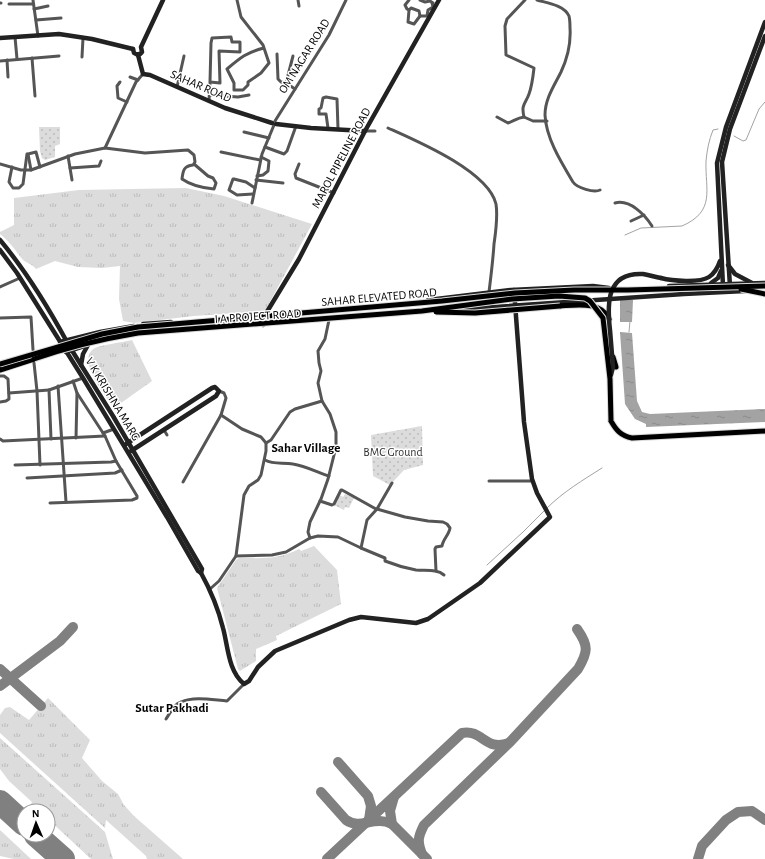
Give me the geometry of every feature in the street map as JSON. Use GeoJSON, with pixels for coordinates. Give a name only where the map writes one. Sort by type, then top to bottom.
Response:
{"type":"FeatureCollection","features":[{"type":"Feature","properties":{"kind":"main road"},"geometry":{"type":"LineString","coordinates":[[138,55],[142,52],[140,46],[160,0]]}},
{"type":"Feature","properties":{"kind":"main road"},"geometry":{"type":"LineString","coordinates":[[140,46],[163,0]]}},
{"type":"Feature","properties":{"kind":"main road","name":"MAROL PIPELINE ROAD"},"geometry":{"type":"LineString","coordinates":[[263,326],[265,315],[299,259],[426,18],[436,2]]}},
{"type":"Feature","properties":{"kind":"main road"},"geometry":{"type":"LineString","coordinates":[[723,292],[717,163],[726,127],[765,22]]}},
{"type":"Feature","properties":{"kind":"main road"},"geometry":{"type":"LineString","coordinates":[[0,38],[59,34],[133,49],[135,46],[140,46]]}},
{"type":"Feature","properties":{"kind":"main road"},"geometry":{"type":"LineString","coordinates":[[765,36],[730,129],[722,162],[728,265],[732,290],[765,294]]}},
{"type":"Feature","properties":{"kind":"main road"},"geometry":{"type":"LineString","coordinates":[[133,49],[134,53],[138,55],[143,74]]}},
{"type":"Feature","properties":{"kind":"main road","name":"SAHAR ROAD"},"geometry":{"type":"LineString","coordinates":[[143,74],[150,75],[225,108],[274,123],[366,131]]}},
{"type":"Feature","properties":{"kind":"main road","name":"V K KRISHNA MARG"},"geometry":{"type":"LineString","coordinates":[[0,240],[13,256],[47,308],[133,450],[198,571],[201,573],[210,589],[223,628],[233,670],[238,680],[244,684]]}},
{"type":"Feature","properties":{"kind":"main road","name":"V K KRISHNA MARG"},"geometry":{"type":"LineString","coordinates":[[0,250],[20,278],[128,453],[168,513]]}},
{"type":"Feature","properties":{"kind":"main road"},"geometry":{"type":"LineString","coordinates":[[610,379],[612,367],[608,307],[612,290],[620,280],[630,275],[644,274],[670,280],[705,279],[718,268],[721,255]]}},
{"type":"Feature","properties":{"kind":"main road"},"geometry":{"type":"LineString","coordinates":[[7,259],[13,256]]}},
{"type":"Feature","properties":{"kind":"main road"},"geometry":{"type":"LineString","coordinates":[[728,265],[735,274],[754,283]]}},
{"type":"Feature","properties":{"kind":"main road"},"geometry":{"type":"LineString","coordinates":[[709,284],[718,278],[722,269]]}},
{"type":"Feature","properties":{"kind":"main road"},"geometry":{"type":"LineString","coordinates":[[60,342],[119,328],[150,323],[371,308],[489,292],[593,286],[622,289],[730,283],[765,283]]}},
{"type":"Feature","properties":{"kind":"main road","name":"SAHAR ELEVATED ROAD"},"geometry":{"type":"LineString","coordinates":[[0,364],[102,334],[138,327],[442,301],[522,292],[574,290],[732,290],[765,286]]}},
{"type":"Feature","properties":{"kind":"main road"},"geometry":{"type":"LineString","coordinates":[[244,684],[249,681],[258,667],[275,651],[349,620],[361,617],[416,623],[428,620],[480,583],[550,517],[549,512],[544,505],[533,481],[524,422],[514,290]]}},
{"type":"Feature","properties":{"kind":"main road","name":"I A PROJECT ROAD"},"geometry":{"type":"LineString","coordinates":[[66,352],[113,339],[138,335],[515,305],[723,292],[732,290],[765,291]]}},
{"type":"Feature","properties":{"kind":"main road","name":"SAHAR ELEVATED ROAD"},"geometry":{"type":"LineString","coordinates":[[0,370],[58,350],[103,339],[138,333],[422,311],[512,299],[559,296],[584,298],[590,301],[603,318],[610,379],[612,421],[619,432],[623,435],[632,438],[765,431]]}},
{"type":"Feature","properties":{"kind":"main road"},"geometry":{"type":"LineString","coordinates":[[422,311],[475,313],[560,306],[591,306],[606,313],[610,323],[613,356],[616,367]]}},
{"type":"Feature","properties":{"kind":"main road"},"geometry":{"type":"LineString","coordinates":[[62,333],[77,337]]}},
{"type":"Feature","properties":{"kind":"main road"},"geometry":{"type":"LineString","coordinates":[[81,365],[83,354],[88,345]]}},
{"type":"Feature","properties":{"kind":"main road"},"geometry":{"type":"LineString","coordinates":[[124,446],[212,388],[215,387],[219,391],[216,396],[166,433],[128,453]]}},
{"type":"Feature","properties":{"kind":"street"},"geometry":{"type":"LineString","coordinates":[[33,0],[38,36]]}},
{"type":"Feature","properties":{"kind":"street"},"geometry":{"type":"LineString","coordinates":[[237,0],[242,17],[264,48],[269,63],[261,73],[248,82],[248,85],[243,90],[234,90],[234,83],[227,69],[244,55],[254,50],[264,48]]}},
{"type":"Feature","properties":{"kind":"street"},"geometry":{"type":"LineString","coordinates":[[298,0],[299,6]]}},
{"type":"Feature","properties":{"kind":"street","name":"OM NAGAR ROAD"},"geometry":{"type":"LineString","coordinates":[[252,203],[261,159],[274,123],[329,35],[346,0]]}},
{"type":"Feature","properties":{"kind":"street"},"geometry":{"type":"LineString","coordinates":[[409,0],[405,5],[406,9],[409,10],[408,22],[414,24],[420,16]]}},
{"type":"Feature","properties":{"kind":"street"},"geometry":{"type":"LineString","coordinates":[[420,0],[425,2],[436,2]]}},
{"type":"Feature","properties":{"kind":"street"},"geometry":{"type":"LineString","coordinates":[[524,117],[522,109],[523,104],[529,94],[534,68],[506,55],[505,26],[507,20],[525,0]]}},
{"type":"Feature","properties":{"kind":"street"},"geometry":{"type":"LineString","coordinates":[[537,0],[560,8],[565,11],[569,18],[570,45],[563,68],[550,92],[547,102],[545,115],[548,131],[557,156],[574,184],[582,188],[598,191],[600,190]]}},
{"type":"Feature","properties":{"kind":"street"},"geometry":{"type":"LineString","coordinates":[[9,4],[34,4]]}},
{"type":"Feature","properties":{"kind":"street"},"geometry":{"type":"LineString","coordinates":[[34,9],[48,6]]}},
{"type":"Feature","properties":{"kind":"street"},"geometry":{"type":"LineString","coordinates":[[409,10],[411,8],[419,11],[420,16]]}},
{"type":"Feature","properties":{"kind":"street"},"geometry":{"type":"LineString","coordinates":[[420,16],[426,18]]}},
{"type":"Feature","properties":{"kind":"street"},"geometry":{"type":"LineString","coordinates":[[36,20],[61,18]]}},
{"type":"Feature","properties":{"kind":"street"},"geometry":{"type":"LineString","coordinates":[[15,37],[17,59]]}},
{"type":"Feature","properties":{"kind":"street"},"geometry":{"type":"LineString","coordinates":[[209,101],[212,38],[231,37],[232,42],[240,42],[240,52],[219,51],[220,83],[210,82]]}},
{"type":"Feature","properties":{"kind":"street"},"geometry":{"type":"LineString","coordinates":[[82,57],[83,38]]}},
{"type":"Feature","properties":{"kind":"street"},"geometry":{"type":"LineString","coordinates":[[277,54],[278,79],[294,89]]}},
{"type":"Feature","properties":{"kind":"street"},"geometry":{"type":"LineString","coordinates":[[0,61],[59,56]]}},
{"type":"Feature","properties":{"kind":"street"},"geometry":{"type":"LineString","coordinates":[[177,87],[184,56]]}},
{"type":"Feature","properties":{"kind":"street"},"geometry":{"type":"LineString","coordinates":[[286,83],[293,56]]}},
{"type":"Feature","properties":{"kind":"street"},"geometry":{"type":"LineString","coordinates":[[32,58],[35,96]]}},
{"type":"Feature","properties":{"kind":"street"},"geometry":{"type":"LineString","coordinates":[[7,60],[8,77]]}},
{"type":"Feature","properties":{"kind":"street"},"geometry":{"type":"LineString","coordinates":[[105,148],[138,80],[143,74]]}},
{"type":"Feature","properties":{"kind":"street"},"geometry":{"type":"LineString","coordinates":[[130,77],[138,80]]}},
{"type":"Feature","properties":{"kind":"street"},"geometry":{"type":"LineString","coordinates":[[120,82],[117,86],[118,98],[127,102]]}},
{"type":"Feature","properties":{"kind":"street"},"geometry":{"type":"LineString","coordinates":[[210,95],[238,97],[249,95]]}},
{"type":"Feature","properties":{"kind":"street"},"geometry":{"type":"LineString","coordinates":[[328,128],[326,114],[319,114],[319,108],[321,108],[323,98],[326,97],[337,99],[338,129]]}},
{"type":"Feature","properties":{"kind":"street"},"geometry":{"type":"LineString","coordinates":[[497,117],[508,123],[517,118],[524,117],[533,121],[547,121]]}},
{"type":"Feature","properties":{"kind":"street"},"geometry":{"type":"LineString","coordinates":[[265,147],[284,154],[287,151],[296,126]]}},
{"type":"Feature","properties":{"kind":"street"},"geometry":{"type":"LineString","coordinates":[[388,128],[431,148],[466,168],[493,195],[496,204],[497,219],[489,292]]}},
{"type":"Feature","properties":{"kind":"street"},"geometry":{"type":"LineString","coordinates":[[366,131],[375,131]]}},
{"type":"Feature","properties":{"kind":"street"},"geometry":{"type":"LineString","coordinates":[[244,132],[269,138]]}},
{"type":"Feature","properties":{"kind":"street"},"geometry":{"type":"LineString","coordinates":[[30,166],[105,148],[145,153],[188,150],[194,154],[194,164],[208,176],[214,178],[216,182],[214,190],[202,188],[182,179],[184,168],[194,164]]}},
{"type":"Feature","properties":{"kind":"street"},"geometry":{"type":"LineString","coordinates":[[31,170],[28,155],[35,152],[39,165]]}},
{"type":"Feature","properties":{"kind":"street"},"geometry":{"type":"LineString","coordinates":[[221,152],[268,161],[268,171],[263,175],[257,176]]}},
{"type":"Feature","properties":{"kind":"street"},"geometry":{"type":"LineString","coordinates":[[12,167],[9,181],[12,187],[19,188],[22,185],[27,154]]}},
{"type":"Feature","properties":{"kind":"street"},"geometry":{"type":"LineString","coordinates":[[68,156],[72,180]]}},
{"type":"Feature","properties":{"kind":"street"},"geometry":{"type":"LineString","coordinates":[[70,168],[99,166],[101,162]]}},
{"type":"Feature","properties":{"kind":"street"},"geometry":{"type":"LineString","coordinates":[[0,164],[25,170],[31,170],[39,165]]}},
{"type":"Feature","properties":{"kind":"street"},"geometry":{"type":"LineString","coordinates":[[299,164],[295,174],[296,178],[334,193]]}},
{"type":"Feature","properties":{"kind":"street"},"geometry":{"type":"LineString","coordinates":[[253,194],[237,195],[229,190],[232,179],[234,178],[246,182],[255,188]]}},
{"type":"Feature","properties":{"kind":"street"},"geometry":{"type":"LineString","coordinates":[[256,180],[283,183]]}},
{"type":"Feature","properties":{"kind":"street"},"geometry":{"type":"LineString","coordinates":[[615,203],[622,202],[627,204],[644,215],[652,226]]}},
{"type":"Feature","properties":{"kind":"street"},"geometry":{"type":"LineString","coordinates":[[631,221],[644,215]]}},
{"type":"Feature","properties":{"kind":"street"},"geometry":{"type":"LineString","coordinates":[[0,287],[20,278]]}},
{"type":"Feature","properties":{"kind":"street"},"geometry":{"type":"LineString","coordinates":[[0,318],[31,317],[33,350]]}},
{"type":"Feature","properties":{"kind":"street"},"geometry":{"type":"LineString","coordinates":[[310,538],[308,532],[310,522],[320,501],[335,455],[336,432],[330,414],[322,401],[318,383],[321,371],[318,351],[325,339],[329,320]]}},
{"type":"Feature","properties":{"kind":"street"},"geometry":{"type":"LineString","coordinates":[[34,362],[37,391],[40,465]]}},
{"type":"Feature","properties":{"kind":"street"},"geometry":{"type":"LineString","coordinates":[[0,376],[4,376],[8,379],[9,393],[9,399],[6,402],[0,402]]}},
{"type":"Feature","properties":{"kind":"street"},"geometry":{"type":"LineString","coordinates":[[9,393],[49,390],[83,378]]}},
{"type":"Feature","properties":{"kind":"street"},"geometry":{"type":"LineString","coordinates":[[50,503],[132,500],[137,498],[116,461],[104,434],[77,393],[73,381]]}},
{"type":"Feature","properties":{"kind":"street"},"geometry":{"type":"LineString","coordinates":[[58,386],[66,502]]}},
{"type":"Feature","properties":{"kind":"street"},"geometry":{"type":"LineString","coordinates":[[49,390],[51,439]]}},
{"type":"Feature","properties":{"kind":"street"},"geometry":{"type":"LineString","coordinates":[[183,482],[221,415],[226,398],[224,393],[219,391]]}},
{"type":"Feature","properties":{"kind":"street"},"geometry":{"type":"LineString","coordinates":[[76,438],[77,393]]}},
{"type":"Feature","properties":{"kind":"street"},"geometry":{"type":"LineString","coordinates":[[266,443],[271,440],[290,412],[295,409],[322,401]]}},
{"type":"Feature","properties":{"kind":"street"},"geometry":{"type":"LineString","coordinates":[[210,589],[219,582],[236,556],[244,495],[249,486],[261,476],[265,460],[266,443],[261,437],[242,428],[221,415]]}},
{"type":"Feature","properties":{"kind":"street"},"geometry":{"type":"LineString","coordinates":[[0,440],[76,438],[104,434],[114,429]]}},
{"type":"Feature","properties":{"kind":"street"},"geometry":{"type":"LineString","coordinates":[[265,460],[274,463],[299,465],[329,476]]}},
{"type":"Feature","properties":{"kind":"street"},"geometry":{"type":"LineString","coordinates":[[15,465],[116,461]]}},
{"type":"Feature","properties":{"kind":"street"},"geometry":{"type":"LineString","coordinates":[[27,478],[115,473],[122,470]]}},
{"type":"Feature","properties":{"kind":"street"},"geometry":{"type":"LineString","coordinates":[[489,481],[533,481]]}},
{"type":"Feature","properties":{"kind":"street"},"geometry":{"type":"LineString","coordinates":[[361,548],[368,520],[377,509],[392,483]]}},
{"type":"Feature","properties":{"kind":"street"},"geometry":{"type":"LineString","coordinates":[[320,501],[332,505],[342,490],[377,509],[428,522],[436,521],[447,524],[450,528],[449,533],[444,538],[442,546],[436,547],[435,549],[436,571]]}},
{"type":"Feature","properties":{"kind":"street"},"geometry":{"type":"LineString","coordinates":[[236,556],[272,556],[286,552],[310,538],[318,536],[338,537],[385,558],[385,561],[417,570],[441,572],[444,575]]}},
{"type":"Feature","properties":{"kind":"street"},"geometry":{"type":"LineString","coordinates":[[166,719],[172,709],[180,702],[193,699],[227,701],[244,684]]}},
{"type":"Feature","properties":{"kind":"green space"},"geometry":{"type":"Polygon","coordinates":[[[39,127],[60,127],[60,144],[55,146],[55,157],[45,160],[42,158],[40,151],[39,127]]]}},
{"type":"Feature","properties":{"kind":"green space"},"geometry":{"type":"Polygon","coordinates":[[[186,188],[224,196],[312,224],[265,311],[194,316],[134,323],[123,321],[119,299],[120,266],[102,268],[78,267],[55,261],[36,269],[23,260],[10,243],[0,234],[0,232],[14,225],[14,198],[79,190],[186,188]]]}},
{"type":"Feature","properties":{"kind":"green space"},"geometry":{"type":"Polygon","coordinates":[[[132,340],[152,381],[114,408],[94,378],[88,360],[90,353],[95,348],[132,340]]]}},
{"type":"Feature","properties":{"kind":"green space","name":"BMC Ground"},"geometry":{"type":"Polygon","coordinates":[[[422,426],[423,465],[404,470],[390,485],[373,476],[371,435],[422,426]]]}},
{"type":"Feature","properties":{"kind":"green space"},"geometry":{"type":"Polygon","coordinates":[[[338,494],[343,497],[345,494],[354,498],[349,508],[345,507],[344,510],[334,505],[338,499],[338,494]]]}},
{"type":"Feature","properties":{"kind":"green space"},"geometry":{"type":"Polygon","coordinates":[[[314,546],[337,570],[341,604],[276,636],[277,640],[256,649],[256,661],[240,671],[238,669],[217,588],[236,560],[239,558],[277,557],[299,549],[301,551],[314,546]]]}},
{"type":"Feature","properties":{"kind":"green space"},"geometry":{"type":"Polygon","coordinates":[[[48,698],[90,740],[82,758],[102,781],[118,794],[124,805],[134,816],[183,859],[147,859],[146,856],[106,820],[105,828],[0,733],[0,715],[5,708],[10,707],[29,720],[48,698]]]}},
{"type":"Feature","properties":{"kind":"green space"},"geometry":{"type":"Polygon","coordinates":[[[0,738],[105,832],[113,859],[91,859],[56,826],[56,803],[32,803],[9,781],[0,769],[0,738]]]}},
{"type":"Feature","properties":{"kind":"green space"},"geometry":{"type":"Polygon","coordinates":[[[0,830],[31,859],[14,859],[0,856],[0,830]]]}},
{"type":"Feature","properties":{"kind":"water"},"geometry":{"type":"Polygon","coordinates":[[[620,300],[633,300],[632,322],[620,322],[620,300]]]}},
{"type":"Feature","properties":{"kind":"water"},"geometry":{"type":"Polygon","coordinates":[[[620,332],[632,333],[637,401],[642,412],[650,414],[765,409],[765,422],[646,427],[646,424],[635,419],[625,404],[620,332]]]}},
{"type":"Feature","properties":{"kind":"waterway"},"geometry":{"type":"LineString","coordinates":[[734,136],[743,141],[746,140],[759,109],[765,102]]}},
{"type":"Feature","properties":{"kind":"waterway"},"geometry":{"type":"LineString","coordinates":[[625,235],[641,228],[682,226],[700,214],[706,199],[706,161],[708,145],[713,130],[718,129]]}},
{"type":"Feature","properties":{"kind":"waterway"},"geometry":{"type":"LineString","coordinates":[[629,332],[630,321]]}},
{"type":"Feature","properties":{"kind":"waterway"},"geometry":{"type":"LineString","coordinates":[[547,508],[566,491],[602,468]]}},
{"type":"Feature","properties":{"kind":"waterway"},"geometry":{"type":"LineString","coordinates":[[487,565],[545,510]]}},
{"type":"Feature","properties":{"kind":"taxiway"},"geometry":{"type":"LineString","coordinates":[[0,686],[60,641],[73,627]]}},
{"type":"Feature","properties":{"kind":"taxiway"},"geometry":{"type":"LineString","coordinates":[[422,854],[419,846],[419,839],[424,825],[510,742],[578,669],[584,658],[586,649],[584,640],[577,629]]}},
{"type":"Feature","properties":{"kind":"taxiway"},"geometry":{"type":"LineString","coordinates":[[0,669],[41,706]]}},
{"type":"Feature","properties":{"kind":"taxiway"},"geometry":{"type":"LineString","coordinates":[[327,859],[462,733],[475,734],[494,745],[509,743]]}},
{"type":"Feature","properties":{"kind":"taxiway"},"geometry":{"type":"LineString","coordinates":[[338,762],[368,796],[371,806],[369,820]]}},
{"type":"Feature","properties":{"kind":"taxiway"},"geometry":{"type":"LineString","coordinates":[[321,792],[346,820],[354,824],[375,821],[382,821],[392,824]]}},
{"type":"Feature","properties":{"kind":"taxiway"},"geometry":{"type":"LineString","coordinates":[[394,797],[390,811],[392,824],[427,859]]}},
{"type":"Feature","properties":{"kind":"taxiway"},"geometry":{"type":"LineString","coordinates":[[0,799],[12,813]]}},
{"type":"Feature","properties":{"kind":"taxiway"},"geometry":{"type":"LineString","coordinates":[[698,859],[702,846],[726,820],[738,812],[752,811],[765,820]]}},
{"type":"Feature","properties":{"kind":"runway"},"geometry":{"type":"LineString","coordinates":[[0,802],[16,817]]}},
{"type":"Feature","properties":{"kind":"runway"},"geometry":{"type":"LineString","coordinates":[[45,843],[63,859]]}},
{"type":"Feature","properties":{"kind":"district","name":"Sahar Village"},"geometry":{"type":"Point","coordinates":[306,447]}},
{"type":"Feature","properties":{"kind":"district","name":"Sutar Pakhadi"},"geometry":{"type":"Point","coordinates":[172,707]}}]}
